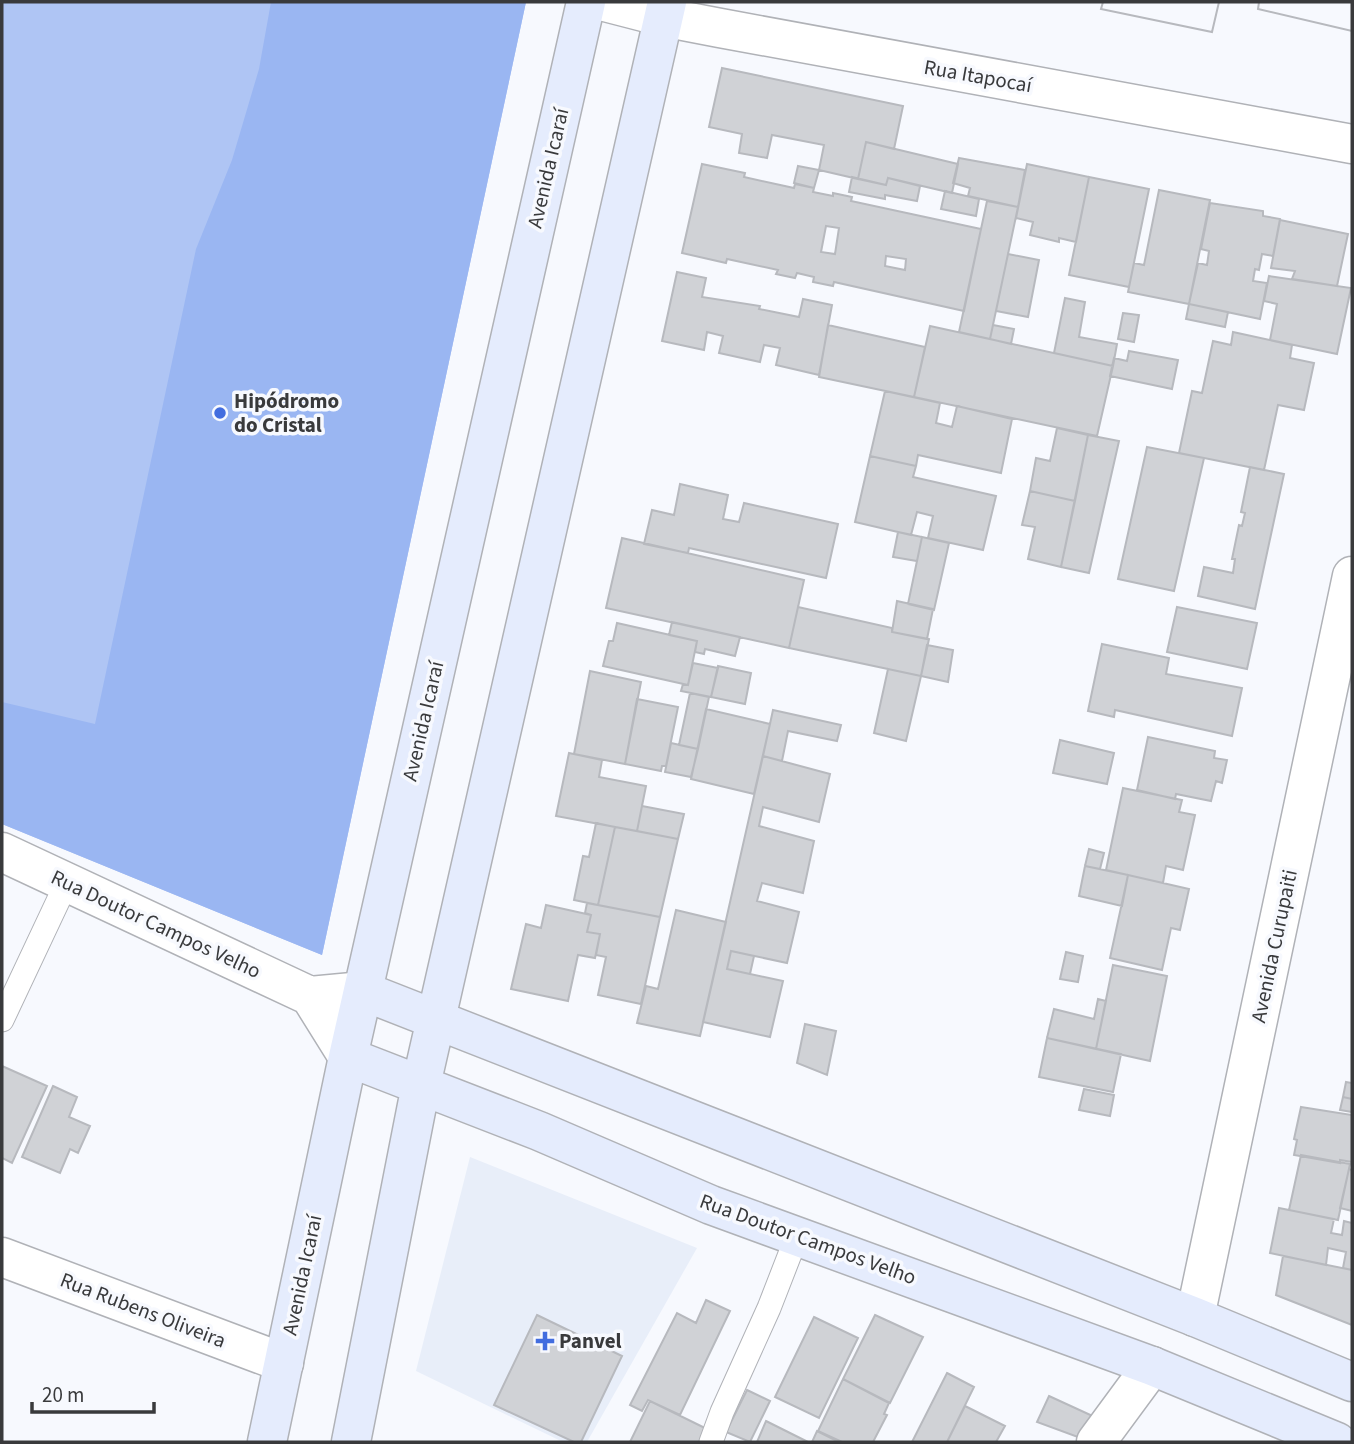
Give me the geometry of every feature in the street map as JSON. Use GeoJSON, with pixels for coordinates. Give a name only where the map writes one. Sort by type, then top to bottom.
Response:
{"type":"FeatureCollection","features":[{"type":"Feature","properties":{"kind":"main road","name":"Avenida Icaraí"},"geometry":{"type":"LineString","coordinates":[[267,1442],[348,1057],[586,2]]}},
{"type":"Feature","properties":{"kind":"main road"},"geometry":{"type":"LineString","coordinates":[[351,1442],[421,1085],[665,10]]}},
{"type":"Feature","properties":{"kind":"main road"},"geometry":{"type":"LineString","coordinates":[[363,991],[1195,1317],[1352,1382]]}},
{"type":"Feature","properties":{"kind":"main road","name":"Rua Doutor Campos Velho"},"geometry":{"type":"LineString","coordinates":[[348,1057],[539,1131],[711,1205],[1152,1366],[1337,1442]]}},
{"type":"Feature","properties":{"kind":"street","name":"Rua Itapocaí"},"geometry":{"type":"LineString","coordinates":[[605,2],[665,10],[1352,144]]}},
{"type":"Feature","properties":{"kind":"street","name":"Avenida Curupaiti"},"geometry":{"type":"LineString","coordinates":[[1195,1317],[1352,576]]}},
{"type":"Feature","properties":{"kind":"street","name":"Rua Doutor Campos Velho"},"geometry":{"type":"LineString","coordinates":[[2,852],[310,996]]}},
{"type":"Feature","properties":{"kind":"street"},"geometry":{"type":"LineString","coordinates":[[348,1057],[310,996],[363,991]]}},
{"type":"Feature","properties":{"kind":"street","name":"Rua Rubens Oliveira"},"geometry":{"type":"LineString","coordinates":[[2,1257],[284,1363]]}},
{"type":"Feature","properties":{"kind":"street"},"geometry":{"type":"LineString","coordinates":[[1096,1442],[1152,1366]]}},
{"type":"Feature","properties":{"kind":"lane"},"geometry":{"type":"LineString","coordinates":[[2,1020],[67,882]]}},
{"type":"Feature","properties":{"kind":"lane"},"geometry":{"type":"LineString","coordinates":[[711,1442],[797,1236]]}},
{"type":"Feature","properties":{"kind":"shaded area","name":"Hipódromo do Cristal"},"geometry":{"type":"Polygon","coordinates":[[[2,2],[526,2],[322,955],[2,824],[2,2]]]}},
{"type":"Feature","properties":{"kind":"shaded area","name":"Hipódromo do Cristal"},"geometry":{"type":"Polygon","coordinates":[[[271,2],[526,2],[322,955],[2,824],[2,702],[95,724],[196,249],[232,160],[259,69],[271,2]]]}},
{"type":"Feature","properties":{"kind":"shaded area"},"geometry":{"type":"Polygon","coordinates":[[[470,1157],[697,1248],[587,1442],[563,1442],[416,1371],[470,1157]]]}},
{"type":"Feature","properties":{"kind":"building"},"geometry":{"type":"Polygon","coordinates":[[[1103,2],[1219,2],[1212,32],[1101,9],[1103,2]]]}},
{"type":"Feature","properties":{"kind":"building"},"geometry":{"type":"Polygon","coordinates":[[[1103,2],[1219,2],[1212,32],[1101,9],[1103,2]]]}},
{"type":"Feature","properties":{"kind":"building"},"geometry":{"type":"Polygon","coordinates":[[[1259,2],[1352,2],[1352,31],[1258,9],[1259,2]]]}},
{"type":"Feature","properties":{"kind":"building"},"geometry":{"type":"Polygon","coordinates":[[[1259,2],[1352,2],[1352,31],[1258,9],[1259,2]]]}},
{"type":"Feature","properties":{"kind":"building"},"geometry":{"type":"Polygon","coordinates":[[[722,68],[903,106],[894,149],[866,142],[858,179],[819,170],[824,145],[772,135],[767,158],[739,153],[742,134],[709,127],[722,68]]]}},
{"type":"Feature","properties":{"kind":"building"},"geometry":{"type":"Polygon","coordinates":[[[866,142],[958,164],[952,193],[888,178],[886,185],[858,179],[866,142]]]}},
{"type":"Feature","properties":{"kind":"building"},"geometry":{"type":"Polygon","coordinates":[[[959,158],[1025,170],[1018,207],[968,196],[970,188],[953,183],[959,158]]]}},
{"type":"Feature","properties":{"kind":"building"},"geometry":{"type":"Polygon","coordinates":[[[702,164],[745,173],[744,177],[794,188],[795,184],[814,188],[813,192],[852,197],[851,201],[981,229],[964,311],[834,282],[833,286],[813,282],[814,277],[797,273],[795,278],[776,274],[778,270],[727,259],[726,263],[682,253],[702,164]],[[826,226],[821,252],[835,254],[839,228],[826,226]],[[886,256],[885,266],[905,270],[906,259],[886,256]]]}},
{"type":"Feature","properties":{"kind":"building"},"geometry":{"type":"Polygon","coordinates":[[[1027,164],[1089,177],[1076,242],[1059,238],[1059,242],[1030,235],[1033,222],[1016,218],[1027,164]]]}},
{"type":"Feature","properties":{"kind":"building"},"geometry":{"type":"Polygon","coordinates":[[[798,166],[819,170],[814,188],[794,183],[798,166]]]}},
{"type":"Feature","properties":{"kind":"building"},"geometry":{"type":"Polygon","coordinates":[[[852,177],[886,185],[888,178],[920,186],[917,201],[885,195],[885,199],[849,192],[852,177]]]}},
{"type":"Feature","properties":{"kind":"building"},"geometry":{"type":"Polygon","coordinates":[[[1089,177],[1149,189],[1129,287],[1069,275],[1089,177]]]}},
{"type":"Feature","properties":{"kind":"building"},"geometry":{"type":"Polygon","coordinates":[[[1159,190],[1210,200],[1189,304],[1128,292],[1134,263],[1144,265],[1159,190]]]}},
{"type":"Feature","properties":{"kind":"building"},"geometry":{"type":"Polygon","coordinates":[[[945,191],[979,199],[976,216],[941,209],[945,191]]]}},
{"type":"Feature","properties":{"kind":"building"},"geometry":{"type":"Polygon","coordinates":[[[987,201],[1018,207],[990,339],[959,332],[987,201]]]}},
{"type":"Feature","properties":{"kind":"building"},"geometry":{"type":"Polygon","coordinates":[[[1210,203],[1263,211],[1263,216],[1280,219],[1273,256],[1262,254],[1259,270],[1255,269],[1253,281],[1267,283],[1260,319],[1189,304],[1198,263],[1207,265],[1209,251],[1201,249],[1210,203]]]}},
{"type":"Feature","properties":{"kind":"building"},"geometry":{"type":"Polygon","coordinates":[[[1280,220],[1348,234],[1337,286],[1292,279],[1295,271],[1271,268],[1280,220]]]}},
{"type":"Feature","properties":{"kind":"building"},"geometry":{"type":"Polygon","coordinates":[[[1008,254],[1039,260],[1028,317],[996,311],[1008,254]]]}},
{"type":"Feature","properties":{"kind":"building"},"geometry":{"type":"Polygon","coordinates":[[[677,272],[706,278],[702,297],[760,306],[759,309],[799,317],[803,299],[832,305],[819,375],[776,365],[780,348],[764,345],[760,362],[719,353],[723,336],[707,332],[704,350],[662,341],[677,272]]]}},
{"type":"Feature","properties":{"kind":"building"},"geometry":{"type":"Polygon","coordinates":[[[1269,276],[1351,288],[1337,354],[1270,340],[1277,304],[1264,301],[1269,276]]]}},
{"type":"Feature","properties":{"kind":"building"},"geometry":{"type":"Polygon","coordinates":[[[1065,298],[1085,302],[1079,337],[1117,344],[1113,366],[1054,353],[1065,298]]]}},
{"type":"Feature","properties":{"kind":"building"},"geometry":{"type":"Polygon","coordinates":[[[1189,304],[1228,312],[1225,327],[1186,319],[1189,304]]]}},
{"type":"Feature","properties":{"kind":"building"},"geometry":{"type":"Polygon","coordinates":[[[1123,313],[1139,315],[1134,342],[1118,339],[1123,313]]]}},
{"type":"Feature","properties":{"kind":"building"},"geometry":{"type":"Polygon","coordinates":[[[828,325],[925,347],[914,397],[819,377],[828,325]]]}},
{"type":"Feature","properties":{"kind":"building"},"geometry":{"type":"Polygon","coordinates":[[[993,325],[1014,329],[1011,344],[990,339],[993,325]]]}},
{"type":"Feature","properties":{"kind":"building"},"geometry":{"type":"Polygon","coordinates":[[[930,326],[1113,366],[1097,436],[914,397],[930,326]]]}},
{"type":"Feature","properties":{"kind":"building"},"geometry":{"type":"Polygon","coordinates":[[[1233,332],[1292,345],[1290,358],[1314,363],[1304,410],[1278,405],[1264,470],[1179,453],[1192,391],[1202,393],[1213,341],[1231,345],[1233,332]]]}},
{"type":"Feature","properties":{"kind":"building"},"geometry":{"type":"Polygon","coordinates":[[[1129,351],[1178,360],[1172,389],[1110,376],[1114,358],[1127,361],[1129,351]]]}},
{"type":"Feature","properties":{"kind":"building"},"geometry":{"type":"Polygon","coordinates":[[[885,391],[940,403],[936,423],[952,427],[957,406],[1012,419],[1001,473],[918,455],[916,466],[870,456],[885,391]]]}},
{"type":"Feature","properties":{"kind":"building"},"geometry":{"type":"Polygon","coordinates":[[[1057,428],[1088,435],[1075,501],[1030,491],[1036,458],[1050,461],[1057,428]]]}},
{"type":"Feature","properties":{"kind":"building"},"geometry":{"type":"Polygon","coordinates":[[[1088,435],[1119,441],[1089,573],[1061,567],[1088,435]]]}},
{"type":"Feature","properties":{"kind":"building"},"geometry":{"type":"Polygon","coordinates":[[[1147,447],[1204,458],[1174,591],[1118,579],[1147,447]]]}},
{"type":"Feature","properties":{"kind":"building"},"geometry":{"type":"Polygon","coordinates":[[[870,456],[916,466],[913,477],[996,496],[983,550],[928,538],[933,516],[917,512],[911,535],[855,522],[870,456]]]}},
{"type":"Feature","properties":{"kind":"building"},"geometry":{"type":"Polygon","coordinates":[[[1250,467],[1284,474],[1255,609],[1198,596],[1204,567],[1233,573],[1235,559],[1232,559],[1239,525],[1242,526],[1245,513],[1241,512],[1250,467]]]}},
{"type":"Feature","properties":{"kind":"building"},"geometry":{"type":"Polygon","coordinates":[[[680,484],[728,495],[723,519],[739,522],[744,503],[838,524],[826,578],[689,548],[688,553],[644,544],[652,510],[674,515],[680,484]]]}},
{"type":"Feature","properties":{"kind":"building"},"geometry":{"type":"Polygon","coordinates":[[[1030,491],[1075,501],[1061,567],[1028,559],[1035,527],[1022,525],[1030,491]]]}},
{"type":"Feature","properties":{"kind":"building"},"geometry":{"type":"Polygon","coordinates":[[[898,532],[922,537],[917,561],[893,557],[898,532]]]}},
{"type":"Feature","properties":{"kind":"building"},"geometry":{"type":"Polygon","coordinates":[[[922,537],[949,543],[934,610],[908,604],[922,537]]]}},
{"type":"Feature","properties":{"kind":"building"},"geometry":{"type":"Polygon","coordinates":[[[622,538],[804,580],[789,648],[606,608],[622,538]]]}},
{"type":"Feature","properties":{"kind":"building"},"geometry":{"type":"Polygon","coordinates":[[[897,601],[933,609],[927,639],[892,632],[897,601]]]}},
{"type":"Feature","properties":{"kind":"building"},"geometry":{"type":"Polygon","coordinates":[[[798,607],[929,639],[921,676],[789,648],[798,607]]]}},
{"type":"Feature","properties":{"kind":"building"},"geometry":{"type":"Polygon","coordinates":[[[1177,607],[1257,623],[1247,669],[1167,652],[1177,607]]]}},
{"type":"Feature","properties":{"kind":"building"},"geometry":{"type":"Polygon","coordinates":[[[672,622],[740,637],[735,656],[705,649],[704,654],[695,652],[697,641],[669,635],[672,622]]]}},
{"type":"Feature","properties":{"kind":"building"},"geometry":{"type":"Polygon","coordinates":[[[617,623],[697,641],[688,685],[603,666],[617,623]]]}},
{"type":"Feature","properties":{"kind":"building"},"geometry":{"type":"Polygon","coordinates":[[[1102,644],[1169,658],[1166,674],[1242,688],[1232,736],[1115,710],[1114,717],[1088,711],[1102,644]]]}},
{"type":"Feature","properties":{"kind":"building"},"geometry":{"type":"Polygon","coordinates":[[[927,645],[953,650],[948,682],[921,676],[927,645]]]}},
{"type":"Feature","properties":{"kind":"building"},"geometry":{"type":"Polygon","coordinates":[[[693,663],[718,668],[711,697],[681,691],[683,684],[688,685],[693,663]]]}},
{"type":"Feature","properties":{"kind":"building"},"geometry":{"type":"Polygon","coordinates":[[[718,666],[751,673],[745,704],[711,697],[718,666]]]}},
{"type":"Feature","properties":{"kind":"building"},"geometry":{"type":"Polygon","coordinates":[[[888,669],[921,676],[906,741],[874,733],[888,669]]]}},
{"type":"Feature","properties":{"kind":"building"},"geometry":{"type":"Polygon","coordinates":[[[590,671],[641,682],[625,764],[574,754],[590,671]]]}},
{"type":"Feature","properties":{"kind":"building"},"geometry":{"type":"Polygon","coordinates":[[[690,693],[709,697],[698,749],[679,745],[690,693]]]}},
{"type":"Feature","properties":{"kind":"building"},"geometry":{"type":"Polygon","coordinates":[[[637,699],[678,707],[666,766],[662,766],[661,771],[625,764],[637,699]]]}},
{"type":"Feature","properties":{"kind":"building"},"geometry":{"type":"Polygon","coordinates":[[[706,709],[770,724],[754,794],[691,779],[706,709]]]}},
{"type":"Feature","properties":{"kind":"building"},"geometry":{"type":"Polygon","coordinates":[[[773,710],[841,725],[837,741],[788,731],[782,761],[763,756],[773,710]]]}},
{"type":"Feature","properties":{"kind":"building"},"geometry":{"type":"Polygon","coordinates":[[[1148,737],[1215,751],[1214,758],[1227,760],[1222,783],[1216,781],[1211,801],[1176,794],[1175,799],[1137,790],[1148,737]]]}},
{"type":"Feature","properties":{"kind":"building"},"geometry":{"type":"Polygon","coordinates":[[[1060,740],[1114,753],[1107,784],[1053,773],[1060,740]]]}},
{"type":"Feature","properties":{"kind":"building"},"geometry":{"type":"Polygon","coordinates":[[[671,743],[698,749],[691,777],[665,772],[671,743]]]}},
{"type":"Feature","properties":{"kind":"building"},"geometry":{"type":"Polygon","coordinates":[[[569,753],[602,760],[599,777],[646,786],[637,831],[556,816],[569,753]]]}},
{"type":"Feature","properties":{"kind":"building"},"geometry":{"type":"Polygon","coordinates":[[[763,756],[830,774],[819,822],[763,807],[759,826],[814,841],[803,893],[762,883],[757,901],[799,912],[787,963],[731,951],[727,969],[783,981],[770,1037],[703,1022],[763,756]]]}},
{"type":"Feature","properties":{"kind":"building"},"geometry":{"type":"Polygon","coordinates":[[[1123,788],[1182,800],[1179,812],[1195,815],[1183,870],[1166,866],[1163,883],[1106,870],[1123,788]]]}},
{"type":"Feature","properties":{"kind":"building"},"geometry":{"type":"Polygon","coordinates":[[[642,806],[684,814],[678,839],[637,831],[642,806]]]}},
{"type":"Feature","properties":{"kind":"building"},"geometry":{"type":"Polygon","coordinates":[[[596,823],[615,827],[598,905],[574,900],[583,856],[589,857],[596,823]]]}},
{"type":"Feature","properties":{"kind":"building"},"geometry":{"type":"Polygon","coordinates":[[[615,827],[678,839],[660,917],[598,905],[615,827]]]}},
{"type":"Feature","properties":{"kind":"building"},"geometry":{"type":"Polygon","coordinates":[[[1089,849],[1104,853],[1100,869],[1085,866],[1089,849]]]}},
{"type":"Feature","properties":{"kind":"building"},"geometry":{"type":"Polygon","coordinates":[[[1085,866],[1128,875],[1122,906],[1079,896],[1085,866]]]}},
{"type":"Feature","properties":{"kind":"building"},"geometry":{"type":"Polygon","coordinates":[[[1128,875],[1189,889],[1180,930],[1171,928],[1162,970],[1110,958],[1128,875]]]}},
{"type":"Feature","properties":{"kind":"building"},"geometry":{"type":"Polygon","coordinates":[[[587,903],[660,917],[641,1004],[598,995],[606,957],[596,955],[600,934],[587,932],[591,915],[585,913],[587,903]]]}},
{"type":"Feature","properties":{"kind":"building"},"geometry":{"type":"Polygon","coordinates":[[[546,905],[591,915],[587,932],[600,934],[595,958],[578,955],[568,1001],[511,989],[526,924],[541,928],[546,905]]]}},
{"type":"Feature","properties":{"kind":"building"},"geometry":{"type":"Polygon","coordinates":[[[676,910],[726,922],[700,1036],[637,1023],[646,986],[658,989],[676,910]]]}},
{"type":"Feature","properties":{"kind":"building"},"geometry":{"type":"Polygon","coordinates":[[[731,951],[754,956],[750,974],[727,969],[731,951]]]}},
{"type":"Feature","properties":{"kind":"building"},"geometry":{"type":"Polygon","coordinates":[[[1066,952],[1083,956],[1078,982],[1060,979],[1066,952]]]}},
{"type":"Feature","properties":{"kind":"building"},"geometry":{"type":"Polygon","coordinates":[[[1113,965],[1167,976],[1150,1061],[1096,1049],[1113,965]]]}},
{"type":"Feature","properties":{"kind":"building"},"geometry":{"type":"Polygon","coordinates":[[[1098,999],[1106,1001],[1096,1049],[1047,1038],[1054,1009],[1094,1019],[1098,999]]]}},
{"type":"Feature","properties":{"kind":"building"},"geometry":{"type":"Polygon","coordinates":[[[805,1024],[836,1031],[827,1075],[797,1063],[805,1024]]]}},
{"type":"Feature","properties":{"kind":"building"},"geometry":{"type":"Polygon","coordinates":[[[1047,1038],[1121,1054],[1113,1092],[1039,1077],[1047,1038]]]}},
{"type":"Feature","properties":{"kind":"building"},"geometry":{"type":"Polygon","coordinates":[[[2,1066],[47,1086],[12,1163],[2,1158],[2,1066]]]}},
{"type":"Feature","properties":{"kind":"building"},"geometry":{"type":"Polygon","coordinates":[[[1346,1082],[1352,1083],[1352,1099],[1343,1097],[1346,1082]]]}},
{"type":"Feature","properties":{"kind":"building"},"geometry":{"type":"Polygon","coordinates":[[[53,1086],[77,1097],[69,1117],[90,1126],[78,1153],[70,1149],[60,1173],[22,1157],[53,1086]]]}},
{"type":"Feature","properties":{"kind":"building"},"geometry":{"type":"Polygon","coordinates":[[[1084,1089],[1114,1095],[1110,1116],[1079,1110],[1084,1089]]]}},
{"type":"Feature","properties":{"kind":"building"},"geometry":{"type":"Polygon","coordinates":[[[1343,1097],[1352,1099],[1352,1112],[1340,1110],[1343,1097]]]}},
{"type":"Feature","properties":{"kind":"building"},"geometry":{"type":"Polygon","coordinates":[[[1301,1107],[1352,1115],[1352,1162],[1340,1160],[1340,1163],[1294,1155],[1297,1140],[1294,1139],[1301,1107]]]}},
{"type":"Feature","properties":{"kind":"building"},"geometry":{"type":"Polygon","coordinates":[[[1301,1155],[1350,1164],[1338,1220],[1289,1210],[1301,1155]]]}},
{"type":"Feature","properties":{"kind":"building"},"geometry":{"type":"Polygon","coordinates":[[[1349,1169],[1352,1170],[1352,1211],[1340,1208],[1349,1169]]]}},
{"type":"Feature","properties":{"kind":"building"},"geometry":{"type":"Polygon","coordinates":[[[1279,1208],[1334,1219],[1331,1233],[1342,1235],[1344,1221],[1352,1223],[1352,1270],[1343,1268],[1346,1252],[1328,1248],[1326,1265],[1270,1253],[1279,1208]]]}},
{"type":"Feature","properties":{"kind":"building"},"geometry":{"type":"Polygon","coordinates":[[[1283,1256],[1352,1270],[1352,1325],[1276,1295],[1283,1256]]]}},
{"type":"Feature","properties":{"kind":"building"},"geometry":{"type":"Polygon","coordinates":[[[706,1300],[730,1311],[680,1415],[648,1400],[642,1411],[630,1405],[677,1313],[696,1323],[706,1300]]]}},
{"type":"Feature","properties":{"kind":"building"},"geometry":{"type":"Polygon","coordinates":[[[537,1315],[622,1356],[581,1442],[574,1442],[494,1405],[537,1315]]]}},
{"type":"Feature","properties":{"kind":"building"},"geometry":{"type":"Polygon","coordinates":[[[875,1315],[923,1337],[890,1403],[843,1379],[875,1315]]]}},
{"type":"Feature","properties":{"kind":"building"},"geometry":{"type":"Polygon","coordinates":[[[814,1317],[858,1338],[819,1418],[775,1397],[814,1317]]]}},
{"type":"Feature","properties":{"kind":"building"},"geometry":{"type":"Polygon","coordinates":[[[947,1373],[974,1387],[947,1442],[912,1442],[947,1373]]]}},
{"type":"Feature","properties":{"kind":"building"},"geometry":{"type":"Polygon","coordinates":[[[843,1379],[889,1403],[884,1414],[887,1415],[873,1442],[842,1442],[818,1431],[843,1379]]]}},
{"type":"Feature","properties":{"kind":"building"},"geometry":{"type":"Polygon","coordinates":[[[747,1390],[770,1401],[750,1442],[726,1432],[747,1390]]]}},
{"type":"Feature","properties":{"kind":"building"},"geometry":{"type":"Polygon","coordinates":[[[1049,1396],[1097,1418],[1086,1440],[1037,1422],[1049,1396]]]}},
{"type":"Feature","properties":{"kind":"building"},"geometry":{"type":"Polygon","coordinates":[[[650,1401],[709,1430],[703,1442],[630,1442],[650,1401]]]}},
{"type":"Feature","properties":{"kind":"building"},"geometry":{"type":"Polygon","coordinates":[[[965,1406],[1005,1426],[996,1442],[947,1442],[965,1406]]]}},
{"type":"Feature","properties":{"kind":"building"},"geometry":{"type":"Polygon","coordinates":[[[766,1421],[808,1442],[757,1442],[766,1421]]]}},
{"type":"Feature","properties":{"kind":"building"},"geometry":{"type":"Polygon","coordinates":[[[817,1431],[839,1442],[812,1442],[817,1431]]]}},
{"type":"Feature","properties":{"kind":"place","name":"Hipódromo do Cristal"},"geometry":{"type":"Point","coordinates":[220,413]}},
{"type":"Feature","properties":{"kind":"place","name":"Panvel"},"geometry":{"type":"Point","coordinates":[545,1341]}}]}
